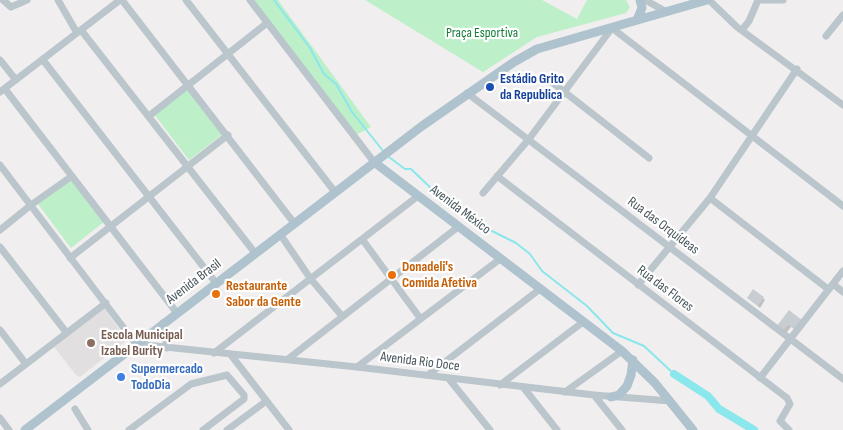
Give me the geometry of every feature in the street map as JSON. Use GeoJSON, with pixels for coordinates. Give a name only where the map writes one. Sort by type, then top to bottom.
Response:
{"type":"FeatureCollection","features":[{"type":"Feature","properties":{"kind":"main road"},"geometry":{"type":"LineString","coordinates":[[637,20],[642,8],[640,0]]}},
{"type":"Feature","properties":{"kind":"main road","name":"Avenida Brasil"},"geometry":{"type":"LineString","coordinates":[[25,430],[393,148],[467,94],[537,49],[708,0]]}},
{"type":"Feature","properties":{"kind":"main road","name":"Avenida México"},"geometry":{"type":"LineString","coordinates":[[378,160],[418,196],[633,360],[693,430]]}},
{"type":"Feature","properties":{"kind":"main road"},"geometry":{"type":"LineString","coordinates":[[611,396],[619,395],[627,386],[633,360]]}},
{"type":"Feature","properties":{"kind":"street"},"geometry":{"type":"LineString","coordinates":[[3,0],[11,7],[27,0]]}},
{"type":"Feature","properties":{"kind":"street"},"geometry":{"type":"LineString","coordinates":[[58,0],[79,32],[149,116],[255,253]]}},
{"type":"Feature","properties":{"kind":"street"},"geometry":{"type":"LineString","coordinates":[[177,313],[72,176],[2,91],[16,80],[121,0],[188,83],[294,223]]}},
{"type":"Feature","properties":{"kind":"street"},"geometry":{"type":"LineString","coordinates":[[186,0],[335,192]]}},
{"type":"Feature","properties":{"kind":"street","name":"Avenida México"},"geometry":{"type":"LineString","coordinates":[[250,0],[378,160]]}},
{"type":"Feature","properties":{"kind":"street"},"geometry":{"type":"LineString","coordinates":[[646,0],[665,11]]}},
{"type":"Feature","properties":{"kind":"street"},"geometry":{"type":"LineString","coordinates":[[708,0],[742,30],[843,105]]}},
{"type":"Feature","properties":{"kind":"street"},"geometry":{"type":"LineString","coordinates":[[742,30],[753,14],[758,0],[783,0]]}},
{"type":"Feature","properties":{"kind":"street"},"geometry":{"type":"LineString","coordinates":[[826,36],[843,15]]}},
{"type":"Feature","properties":{"kind":"street"},"geometry":{"type":"LineString","coordinates":[[149,116],[188,83],[267,22]]}},
{"type":"Feature","properties":{"kind":"street"},"geometry":{"type":"LineString","coordinates":[[483,193],[529,139],[612,28],[843,206]]}},
{"type":"Feature","properties":{"kind":"street"},"geometry":{"type":"LineString","coordinates":[[0,60],[16,80]]}},
{"type":"Feature","properties":{"kind":"street"},"geometry":{"type":"LineString","coordinates":[[43,60],[216,283]]}},
{"type":"Feature","properties":{"kind":"street"},"geometry":{"type":"LineString","coordinates":[[638,285],[710,198],[797,69]]}},
{"type":"Feature","properties":{"kind":"street"},"geometry":{"type":"LineString","coordinates":[[548,79],[649,158]]}},
{"type":"Feature","properties":{"kind":"street","name":"Rua das Orquídeas"},"geometry":{"type":"LineString","coordinates":[[467,94],[529,139],[843,379]]}},
{"type":"Feature","properties":{"kind":"street"},"geometry":{"type":"LineString","coordinates":[[70,258],[228,135]]}},
{"type":"Feature","properties":{"kind":"street"},"geometry":{"type":"LineString","coordinates":[[0,165],[136,344]]}},
{"type":"Feature","properties":{"kind":"street"},"geometry":{"type":"LineString","coordinates":[[0,230],[72,176]]}},
{"type":"Feature","properties":{"kind":"street","name":"Rua das Flores"},"geometry":{"type":"LineString","coordinates":[[497,176],[789,401],[789,406],[780,421],[789,430]]}},
{"type":"Feature","properties":{"kind":"street"},"geometry":{"type":"LineString","coordinates":[[214,353],[418,196]]}},
{"type":"Feature","properties":{"kind":"street"},"geometry":{"type":"LineString","coordinates":[[710,198],[830,286],[843,292]]}},
{"type":"Feature","properties":{"kind":"street"},"geometry":{"type":"LineString","coordinates":[[288,359],[458,227]]}},
{"type":"Feature","properties":{"kind":"street"},"geometry":{"type":"LineString","coordinates":[[280,234],[310,278],[342,316]]}},
{"type":"Feature","properties":{"kind":"street"},"geometry":{"type":"LineString","coordinates":[[362,239],[420,318]]}},
{"type":"Feature","properties":{"kind":"street"},"geometry":{"type":"LineString","coordinates":[[0,246],[66,332]]}},
{"type":"Feature","properties":{"kind":"street"},"geometry":{"type":"LineString","coordinates":[[358,367],[500,259]]}},
{"type":"Feature","properties":{"kind":"street"},"geometry":{"type":"LineString","coordinates":[[760,378],[843,271]]}},
{"type":"Feature","properties":{"kind":"street"},"geometry":{"type":"LineString","coordinates":[[428,375],[540,289]]}},
{"type":"Feature","properties":{"kind":"street"},"geometry":{"type":"LineString","coordinates":[[0,384],[106,303]]}},
{"type":"Feature","properties":{"kind":"street"},"geometry":{"type":"LineString","coordinates":[[500,385],[583,322]]}},
{"type":"Feature","properties":{"kind":"street"},"geometry":{"type":"LineString","coordinates":[[163,323],[167,348]]}},
{"type":"Feature","properties":{"kind":"street"},"geometry":{"type":"LineString","coordinates":[[0,330],[26,364]]}},
{"type":"Feature","properties":{"kind":"street","name":"Avenida Rio Doce"},"geometry":{"type":"LineString","coordinates":[[136,344],[231,355],[288,359],[523,388],[670,401]]}},
{"type":"Feature","properties":{"kind":"street"},"geometry":{"type":"LineString","coordinates":[[565,392],[622,351]]}},
{"type":"Feature","properties":{"kind":"street"},"geometry":{"type":"LineString","coordinates":[[231,355],[265,402],[289,430]]}},
{"type":"Feature","properties":{"kind":"street"},"geometry":{"type":"LineString","coordinates":[[129,430],[191,384],[202,380],[218,379],[227,375],[244,395],[244,399],[203,430]]}},
{"type":"Feature","properties":{"kind":"street"},"geometry":{"type":"LineString","coordinates":[[449,379],[490,430]]}},
{"type":"Feature","properties":{"kind":"street"},"geometry":{"type":"LineString","coordinates":[[523,388],[557,430]]}},
{"type":"Feature","properties":{"kind":"street"},"geometry":{"type":"LineString","coordinates":[[594,395],[622,430]]}},
{"type":"Feature","properties":{"kind":"street"},"geometry":{"type":"LineString","coordinates":[[227,430],[265,402]]}},
{"type":"Feature","properties":{"kind":"street"},"geometry":{"type":"LineString","coordinates":[[74,409],[88,430]]}},
{"type":"Feature","properties":{"kind":"street"},"geometry":{"type":"LineString","coordinates":[[0,418],[9,430]]}},
{"type":"Feature","properties":{"kind":"shaded area","name":"Escola Municipal Izabel Burity"},"geometry":{"type":"Polygon","coordinates":[[[104,308],[127,340],[80,377],[76,375],[54,347],[104,308]]]}},
{"type":"Feature","properties":{"kind":"green space"},"geometry":{"type":"Polygon","coordinates":[[[251,0],[278,0],[371,127],[354,136],[251,0]]]}},
{"type":"Feature","properties":{"kind":"green space","name":"Praça Esportiva"},"geometry":{"type":"Polygon","coordinates":[[[365,0],[542,0],[577,19],[587,0],[626,0],[630,7],[626,13],[537,37],[483,72],[365,0]]]}},
{"type":"Feature","properties":{"kind":"green space"},"geometry":{"type":"Polygon","coordinates":[[[186,83],[224,133],[189,160],[151,110],[186,83]]]}},
{"type":"Feature","properties":{"kind":"green space"},"geometry":{"type":"Polygon","coordinates":[[[69,174],[105,221],[71,248],[35,200],[69,174]]]}},
{"type":"Feature","properties":{"kind":"building"},"geometry":{"type":"Polygon","coordinates":[[[753,289],[764,297],[758,306],[747,298],[753,289]]]}},
{"type":"Feature","properties":{"kind":"building"},"geometry":{"type":"Polygon","coordinates":[[[789,310],[803,321],[794,329],[788,325],[783,331],[777,326],[789,310]]]}},
{"type":"Feature","properties":{"kind":"waterway"},"geometry":{"type":"LineString","coordinates":[[274,0],[310,48],[324,74],[336,84],[352,112],[384,152]]}},
{"type":"Feature","properties":{"kind":"waterway"},"geometry":{"type":"LineString","coordinates":[[389,157],[405,169],[411,169],[434,191],[439,192],[452,205],[482,226],[516,243],[530,254],[542,271],[587,306],[613,333],[644,346],[674,374]]}},
{"type":"Feature","properties":{"kind":"waterway"},"geometry":{"type":"LineString","coordinates":[[674,374],[708,396],[719,409],[754,430]]}},
{"type":"Feature","properties":{"kind":"place","name":"Estádio Grito da Republica"},"geometry":{"type":"Point","coordinates":[490,87]}},
{"type":"Feature","properties":{"kind":"place","name":"Donadeli's Comida Afetiva"},"geometry":{"type":"Point","coordinates":[392,275]}},
{"type":"Feature","properties":{"kind":"place","name":"Restaurante Sabor da Gente"},"geometry":{"type":"Point","coordinates":[216,294]}},
{"type":"Feature","properties":{"kind":"place","name":"Escola Municipal Izabel Burity"},"geometry":{"type":"Point","coordinates":[91,343]}},
{"type":"Feature","properties":{"kind":"place","name":"Supermercado TodoDia"},"geometry":{"type":"Point","coordinates":[121,377]}}]}
